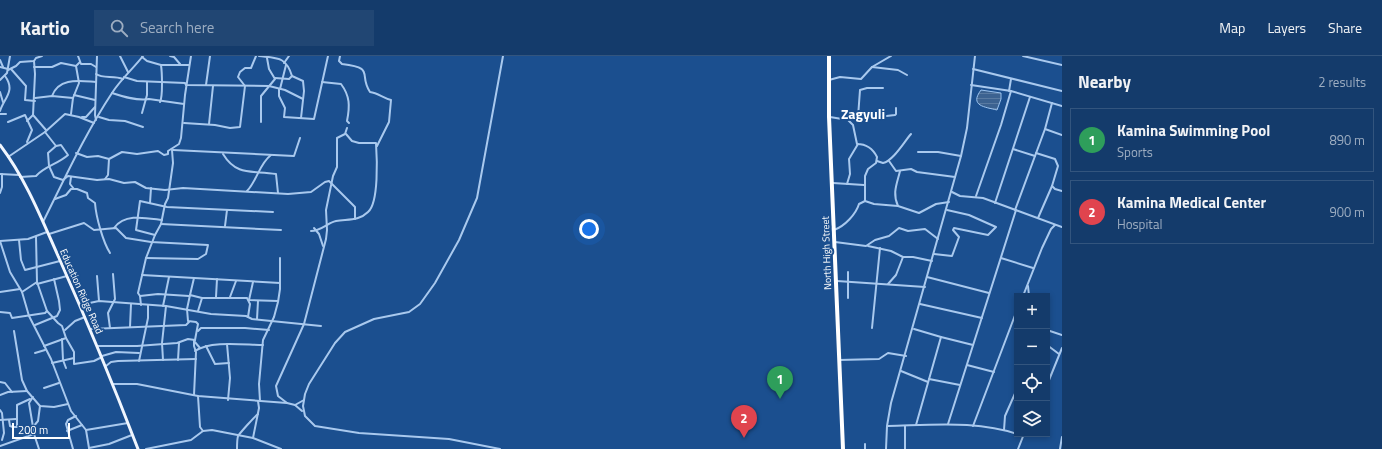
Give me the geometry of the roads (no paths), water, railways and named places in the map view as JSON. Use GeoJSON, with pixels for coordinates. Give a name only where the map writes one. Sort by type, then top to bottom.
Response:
{"type":"FeatureCollection","features":[{"type":"Feature","properties":{"kind":"highway","name":"North High Street"},"geometry":{"type":"LineString","coordinates":[[829,56],[828,80],[831,183],[843,449]]}},
{"type":"Feature","properties":{"kind":"main road","name":"Education Ridge Road"},"geometry":{"type":"LineString","coordinates":[[0,145],[20,176],[48,233],[106,366],[138,449]]}},
{"type":"Feature","properties":{"kind":"street"},"geometry":{"type":"LineString","coordinates":[[0,80],[5,76],[9,69],[10,56]]}},
{"type":"Feature","properties":{"kind":"street"},"geometry":{"type":"LineString","coordinates":[[9,69],[20,62],[42,56]]}},
{"type":"Feature","properties":{"kind":"street"},"geometry":{"type":"LineString","coordinates":[[78,56],[81,64],[91,64],[96,67]]}},
{"type":"Feature","properties":{"kind":"street"},"geometry":{"type":"LineString","coordinates":[[96,120],[95,100],[97,56]]}},
{"type":"Feature","properties":{"kind":"street"},"geometry":{"type":"LineString","coordinates":[[120,56],[128,72]]}},
{"type":"Feature","properties":{"kind":"street"},"geometry":{"type":"LineString","coordinates":[[170,56],[174,56],[180,64]]}},
{"type":"Feature","properties":{"kind":"street"},"geometry":{"type":"LineString","coordinates":[[76,153],[87,157],[98,156],[109,159],[122,152],[137,154],[158,151],[164,155],[168,154],[168,152],[179,144],[184,122],[186,85],[191,56]]}},
{"type":"Feature","properties":{"kind":"street"},"geometry":{"type":"LineString","coordinates":[[206,85],[210,56]]}},
{"type":"Feature","properties":{"kind":"street"},"geometry":{"type":"LineString","coordinates":[[184,122],[209,124],[230,128],[240,127],[245,86],[238,75],[245,68],[251,68],[256,56]]}},
{"type":"Feature","properties":{"kind":"street"},"geometry":{"type":"LineString","coordinates":[[259,56],[267,58],[278,57],[292,71],[292,76]]}},
{"type":"Feature","properties":{"kind":"street"},"geometry":{"type":"LineString","coordinates":[[289,56],[285,64],[279,89],[279,96],[285,108],[284,117],[314,119],[328,56]]}},
{"type":"Feature","properties":{"kind":"street"},"geometry":{"type":"LineString","coordinates":[[340,56],[339,61],[342,64],[356,66],[364,71],[370,92],[378,93],[386,99],[391,100],[390,120],[376,147]]}},
{"type":"Feature","properties":{"kind":"street"},"geometry":{"type":"LineString","coordinates":[[303,412],[304,400],[309,384],[335,343],[344,332],[374,319],[409,312],[420,304],[436,284],[459,240],[477,198],[503,56]]}},
{"type":"Feature","properties":{"kind":"street"},"geometry":{"type":"LineString","coordinates":[[828,80],[840,77],[861,79],[872,67],[891,56]]}},
{"type":"Feature","properties":{"kind":"street"},"geometry":{"type":"LineString","coordinates":[[886,449],[887,426],[891,403],[914,329],[961,156],[967,128],[975,56]]}},
{"type":"Feature","properties":{"kind":"street"},"geometry":{"type":"LineString","coordinates":[[1023,56],[1062,65]]}},
{"type":"Feature","properties":{"kind":"street"},"geometry":{"type":"LineString","coordinates":[[43,222],[76,153],[112,93],[128,72],[143,57],[147,61],[161,65],[189,65]]}},
{"type":"Feature","properties":{"kind":"street"},"geometry":{"type":"LineString","coordinates":[[261,122],[261,96],[269,86],[274,83],[275,78],[270,69],[267,58]]}},
{"type":"Feature","properties":{"kind":"street"},"geometry":{"type":"LineString","coordinates":[[27,121],[33,115],[35,100],[34,59]]}},
{"type":"Feature","properties":{"kind":"street"},"geometry":{"type":"LineString","coordinates":[[0,60],[2,67],[9,69],[26,86],[25,100],[35,100],[52,96],[73,98]]}},
{"type":"Feature","properties":{"kind":"street"},"geometry":{"type":"LineString","coordinates":[[76,66],[80,62]]}},
{"type":"Feature","properties":{"kind":"street"},"geometry":{"type":"LineString","coordinates":[[34,67],[52,67],[61,63],[76,66]]}},
{"type":"Feature","properties":{"kind":"street"},"geometry":{"type":"LineString","coordinates":[[160,102],[163,88],[161,82],[161,65]]}},
{"type":"Feature","properties":{"kind":"street"},"geometry":{"type":"LineString","coordinates":[[71,114],[73,98],[78,80],[76,66]]}},
{"type":"Feature","properties":{"kind":"street"},"geometry":{"type":"LineString","coordinates":[[872,67],[898,70],[906,75]]}},
{"type":"Feature","properties":{"kind":"street"},"geometry":{"type":"LineString","coordinates":[[973,69],[1062,91]]}},
{"type":"Feature","properties":{"kind":"street"},"geometry":{"type":"LineString","coordinates":[[96,74],[100,77],[116,76],[130,80],[185,83],[186,85],[269,86],[303,99]]}},
{"type":"Feature","properties":{"kind":"street"},"geometry":{"type":"LineString","coordinates":[[0,110],[8,98],[9,83],[5,76]]}},
{"type":"Feature","properties":{"kind":"street"},"geometry":{"type":"LineString","coordinates":[[275,78],[290,79],[292,76]]}},
{"type":"Feature","properties":{"kind":"street"},"geometry":{"type":"LineString","coordinates":[[292,76],[303,81],[301,118]]}},
{"type":"Feature","properties":{"kind":"street"},"geometry":{"type":"LineString","coordinates":[[976,196],[1001,125],[1010,91],[1011,79]]}},
{"type":"Feature","properties":{"kind":"street"},"geometry":{"type":"LineString","coordinates":[[52,96],[57,88],[67,81],[78,80],[96,82]]}},
{"type":"Feature","properties":{"kind":"street"},"geometry":{"type":"LineString","coordinates":[[142,113],[146,99],[147,82]]}},
{"type":"Feature","properties":{"kind":"street"},"geometry":{"type":"LineString","coordinates":[[322,82],[341,84],[343,87],[350,105],[347,121],[349,123]]}},
{"type":"Feature","properties":{"kind":"street"},"geometry":{"type":"LineString","coordinates":[[972,85],[1010,91],[1062,106]]}},
{"type":"Feature","properties":{"kind":"street"},"geometry":{"type":"LineString","coordinates":[[209,124],[213,86]]}},
{"type":"Feature","properties":{"kind":"street"},"geometry":{"type":"LineString","coordinates":[[858,117],[860,90],[867,88],[883,88]]}},
{"type":"Feature","properties":{"kind":"street"},"geometry":{"type":"LineString","coordinates":[[0,92],[4,102]]}},
{"type":"Feature","properties":{"kind":"street"},"geometry":{"type":"LineString","coordinates":[[112,93],[130,98],[184,104]]}},
{"type":"Feature","properties":{"kind":"street"},"geometry":{"type":"LineString","coordinates":[[74,95],[95,100]]}},
{"type":"Feature","properties":{"kind":"street"},"geometry":{"type":"LineString","coordinates":[[995,203],[1030,97]]}},
{"type":"Feature","properties":{"kind":"street"},"geometry":{"type":"LineString","coordinates":[[948,424],[1015,210],[1045,129],[1052,103]]}},
{"type":"Feature","properties":{"kind":"street"},"geometry":{"type":"LineString","coordinates":[[79,117],[86,117],[95,107]]}},
{"type":"Feature","properties":{"kind":"street"},"geometry":{"type":"LineString","coordinates":[[829,117],[848,120],[858,117],[869,118],[895,115],[896,108]]}},
{"type":"Feature","properties":{"kind":"street"},"geometry":{"type":"LineString","coordinates":[[0,114],[6,114]]}},
{"type":"Feature","properties":{"kind":"street"},"geometry":{"type":"LineString","coordinates":[[8,157],[45,131],[64,115],[71,114],[94,123]]}},
{"type":"Feature","properties":{"kind":"street"},"geometry":{"type":"LineString","coordinates":[[8,122],[23,115],[32,130],[26,143]]}},
{"type":"Feature","properties":{"kind":"street"},"geometry":{"type":"LineString","coordinates":[[0,193],[1,174],[36,176],[42,170],[68,155],[61,146],[56,146],[33,115]]}},
{"type":"Feature","properties":{"kind":"street"},"geometry":{"type":"LineString","coordinates":[[99,116],[109,120],[125,121],[143,127]]}},
{"type":"Feature","properties":{"kind":"street"},"geometry":{"type":"LineString","coordinates":[[847,184],[850,174],[849,159],[858,144],[853,125],[848,120]]}},
{"type":"Feature","properties":{"kind":"street"},"geometry":{"type":"LineString","coordinates":[[275,402],[278,396],[276,386],[277,381],[304,324],[327,226],[326,210],[334,173],[337,167],[337,138],[345,134],[347,128]]}},
{"type":"Feature","properties":{"kind":"street"},"geometry":{"type":"LineString","coordinates":[[1045,129],[1062,135]]}},
{"type":"Feature","properties":{"kind":"street"},"geometry":{"type":"LineString","coordinates":[[311,231],[317,231],[335,222],[355,219],[367,213],[372,206],[377,169],[376,143],[364,144],[352,141],[345,134]]}},
{"type":"Feature","properties":{"kind":"street"},"geometry":{"type":"LineString","coordinates":[[878,161],[884,163],[888,161],[901,149],[911,134]]}},
{"type":"Feature","properties":{"kind":"street"},"geometry":{"type":"LineString","coordinates":[[172,150],[296,156],[300,138]]}},
{"type":"Feature","properties":{"kind":"street"},"geometry":{"type":"LineString","coordinates":[[858,144],[863,144],[870,147],[876,155],[878,161]]}},
{"type":"Feature","properties":{"kind":"street"},"geometry":{"type":"LineString","coordinates":[[56,146],[48,153],[50,166],[54,177],[63,180]]}},
{"type":"Feature","properties":{"kind":"street"},"geometry":{"type":"LineString","coordinates":[[1013,149],[1035,154],[1058,162],[1052,186],[1038,219]]}},
{"type":"Feature","properties":{"kind":"street"},"geometry":{"type":"LineString","coordinates":[[141,305],[138,289],[151,242],[162,220],[173,163],[172,150]]}},
{"type":"Feature","properties":{"kind":"street"},"geometry":{"type":"LineString","coordinates":[[918,152],[938,152],[961,156]]}},
{"type":"Feature","properties":{"kind":"street"},"geometry":{"type":"LineString","coordinates":[[222,153],[229,164],[238,169],[277,175],[278,193]]}},
{"type":"Feature","properties":{"kind":"street"},"geometry":{"type":"LineString","coordinates":[[247,191],[255,183],[259,172],[271,154]]}},
{"type":"Feature","properties":{"kind":"street"},"geometry":{"type":"LineString","coordinates":[[105,179],[108,176],[109,159]]}},
{"type":"Feature","properties":{"kind":"street"},"geometry":{"type":"LineString","coordinates":[[865,201],[865,176],[868,168],[878,161]]}},
{"type":"Feature","properties":{"kind":"street"},"geometry":{"type":"LineString","coordinates":[[888,161],[895,170],[900,171],[911,169],[917,172],[955,177]]}},
{"type":"Feature","properties":{"kind":"street"},"geometry":{"type":"LineString","coordinates":[[898,206],[894,198],[894,189],[900,171]]}},
{"type":"Feature","properties":{"kind":"street"},"geometry":{"type":"LineString","coordinates":[[63,180],[68,176],[105,179],[124,183],[135,182],[146,188],[165,190],[169,188],[278,193],[312,192],[326,181],[332,183],[355,206],[355,219]]}},
{"type":"Feature","properties":{"kind":"street"},"geometry":{"type":"LineString","coordinates":[[71,177],[70,182],[74,189]]}},
{"type":"Feature","properties":{"kind":"street"},"geometry":{"type":"LineString","coordinates":[[831,183],[864,185]]}},
{"type":"Feature","properties":{"kind":"street"},"geometry":{"type":"LineString","coordinates":[[1052,186],[1055,189],[1062,191]]}},
{"type":"Feature","properties":{"kind":"street"},"geometry":{"type":"LineString","coordinates":[[150,203],[151,188]]}},
{"type":"Feature","properties":{"kind":"street"},"geometry":{"type":"LineString","coordinates":[[55,199],[66,195],[71,189],[85,191],[89,200],[95,202],[97,220],[110,253]]}},
{"type":"Feature","properties":{"kind":"street"},"geometry":{"type":"LineString","coordinates":[[952,192],[960,196],[976,196],[1062,227]]}},
{"type":"Feature","properties":{"kind":"street"},"geometry":{"type":"LineString","coordinates":[[155,234],[136,230],[140,201],[165,206],[273,212]]}},
{"type":"Feature","properties":{"kind":"street"},"geometry":{"type":"LineString","coordinates":[[833,230],[845,223],[857,210],[859,204],[865,201],[874,204],[898,206],[919,213],[936,204],[949,202]]}},
{"type":"Feature","properties":{"kind":"street"},"geometry":{"type":"LineString","coordinates":[[225,227],[226,210]]}},
{"type":"Feature","properties":{"kind":"street"},"geometry":{"type":"LineString","coordinates":[[934,254],[952,256],[960,237],[953,230],[954,228],[988,235],[996,227],[969,215],[947,210]]}},
{"type":"Feature","properties":{"kind":"street"},"geometry":{"type":"LineString","coordinates":[[114,228],[119,222],[137,217],[162,220]]}},
{"type":"Feature","properties":{"kind":"street"},"geometry":{"type":"LineString","coordinates":[[132,435],[109,444],[89,448],[86,430],[71,411],[52,363],[35,325],[29,316],[22,292],[10,272],[0,241],[36,237],[84,223],[94,230],[117,228],[126,238],[151,242],[208,245],[206,254],[198,259],[146,258]]}},
{"type":"Feature","properties":{"kind":"street"},"geometry":{"type":"LineString","coordinates":[[1050,223],[1051,229]]}},
{"type":"Feature","properties":{"kind":"street"},"geometry":{"type":"LineString","coordinates":[[161,224],[256,230],[281,230]]}},
{"type":"Feature","properties":{"kind":"street"},"geometry":{"type":"LineString","coordinates":[[1024,293],[1033,268],[1051,229],[1055,225]]}},
{"type":"Feature","properties":{"kind":"street"},"geometry":{"type":"LineString","coordinates":[[314,228],[317,231],[323,247]]}},
{"type":"Feature","properties":{"kind":"street"},"geometry":{"type":"LineString","coordinates":[[866,246],[875,240],[889,236],[899,228],[908,231],[925,229],[938,239]]}},
{"type":"Feature","properties":{"kind":"street"},"geometry":{"type":"LineString","coordinates":[[36,237],[38,265],[37,283],[47,311],[65,330],[66,338],[73,348],[74,364],[77,365],[116,352],[140,353]]}},
{"type":"Feature","properties":{"kind":"street"},"geometry":{"type":"LineString","coordinates":[[19,240],[21,260],[24,269],[27,270],[38,265],[60,261]]}},
{"type":"Feature","properties":{"kind":"street"},"geometry":{"type":"LineString","coordinates":[[834,242],[880,248],[903,257],[913,256],[932,262]]}},
{"type":"Feature","properties":{"kind":"street"},"geometry":{"type":"LineString","coordinates":[[872,328],[875,282],[880,248]]}},
{"type":"Feature","properties":{"kind":"street"},"geometry":{"type":"LineString","coordinates":[[888,284],[896,276],[903,257]]}},
{"type":"Feature","properties":{"kind":"street"},"geometry":{"type":"LineString","coordinates":[[253,438],[258,414],[259,384],[264,338],[273,320],[278,301],[280,258]]}},
{"type":"Feature","properties":{"kind":"street"},"geometry":{"type":"LineString","coordinates":[[1001,258],[1033,268]]}},
{"type":"Feature","properties":{"kind":"street"},"geometry":{"type":"LineString","coordinates":[[848,272],[848,298]]}},
{"type":"Feature","properties":{"kind":"street"},"geometry":{"type":"LineString","coordinates":[[110,328],[108,314],[115,294],[113,274]]}},
{"type":"Feature","properties":{"kind":"street"},"geometry":{"type":"LineString","coordinates":[[142,274],[168,277],[226,278],[236,281],[280,283]]}},
{"type":"Feature","properties":{"kind":"street"},"geometry":{"type":"LineString","coordinates":[[22,292],[37,283],[67,276]]}},
{"type":"Feature","properties":{"kind":"street"},"geometry":{"type":"LineString","coordinates":[[97,276],[99,301]]}},
{"type":"Feature","properties":{"kind":"street"},"geometry":{"type":"LineString","coordinates":[[163,360],[162,343],[164,325],[164,295],[168,277]]}},
{"type":"Feature","properties":{"kind":"street"},"geometry":{"type":"LineString","coordinates":[[928,277],[990,293]]}},
{"type":"Feature","properties":{"kind":"street"},"geometry":{"type":"LineString","coordinates":[[189,322],[187,309],[194,278]]}},
{"type":"Feature","properties":{"kind":"street"},"geometry":{"type":"LineString","coordinates":[[35,325],[57,316],[60,310],[54,279]]}},
{"type":"Feature","properties":{"kind":"street"},"geometry":{"type":"LineString","coordinates":[[216,279],[216,297]]}},
{"type":"Feature","properties":{"kind":"street"},"geometry":{"type":"LineString","coordinates":[[230,297],[236,281]]}},
{"type":"Feature","properties":{"kind":"street"},"geometry":{"type":"LineString","coordinates":[[835,281],[875,282],[925,287]]}},
{"type":"Feature","properties":{"kind":"street"},"geometry":{"type":"LineString","coordinates":[[248,317],[249,300],[253,282]]}},
{"type":"Feature","properties":{"kind":"street"},"geometry":{"type":"LineString","coordinates":[[1028,285],[1029,293]]}},
{"type":"Feature","properties":{"kind":"street"},"geometry":{"type":"LineString","coordinates":[[0,292],[20,289]]}},
{"type":"Feature","properties":{"kind":"street"},"geometry":{"type":"LineString","coordinates":[[140,296],[164,295],[202,298],[230,297],[247,298],[249,300],[258,301],[278,301]]}},
{"type":"Feature","properties":{"kind":"street"},"geometry":{"type":"LineString","coordinates":[[198,311],[202,298]]}},
{"type":"Feature","properties":{"kind":"street"},"geometry":{"type":"LineString","coordinates":[[80,304],[99,301],[164,306],[321,326]]}},
{"type":"Feature","properties":{"kind":"street"},"geometry":{"type":"LineString","coordinates":[[257,319],[258,301]]}},
{"type":"Feature","properties":{"kind":"street"},"geometry":{"type":"LineString","coordinates":[[130,327],[131,304]]}},
{"type":"Feature","properties":{"kind":"street"},"geometry":{"type":"LineString","coordinates":[[920,304],[982,318]]}},
{"type":"Feature","properties":{"kind":"street"},"geometry":{"type":"LineString","coordinates":[[138,361],[148,318],[148,305]]}},
{"type":"Feature","properties":{"kind":"street"},"geometry":{"type":"LineString","coordinates":[[0,312],[10,313],[12,318],[45,313],[47,311]]}},
{"type":"Feature","properties":{"kind":"street"},"geometry":{"type":"LineString","coordinates":[[65,330],[75,321],[85,316]]}},
{"type":"Feature","properties":{"kind":"street"},"geometry":{"type":"LineString","coordinates":[[973,426],[1014,320]]}},
{"type":"Feature","properties":{"kind":"street"},"geometry":{"type":"LineString","coordinates":[[90,329],[186,325],[189,322],[196,322],[198,331],[195,341],[196,359],[194,396]]}},
{"type":"Feature","properties":{"kind":"street"},"geometry":{"type":"LineString","coordinates":[[198,331],[201,328],[269,330]]}},
{"type":"Feature","properties":{"kind":"street"},"geometry":{"type":"LineString","coordinates":[[914,329],[973,345]]}},
{"type":"Feature","properties":{"kind":"street"},"geometry":{"type":"LineString","coordinates":[[14,331],[22,380],[32,398],[40,406],[54,407],[68,404]]}},
{"type":"Feature","properties":{"kind":"street"},"geometry":{"type":"LineString","coordinates":[[1050,331],[1062,335]]}},
{"type":"Feature","properties":{"kind":"street"},"geometry":{"type":"LineString","coordinates":[[916,425],[941,337]]}},
{"type":"Feature","properties":{"kind":"street"},"geometry":{"type":"LineString","coordinates":[[44,346],[66,338]]}},
{"type":"Feature","properties":{"kind":"street"},"geometry":{"type":"LineString","coordinates":[[62,339],[63,360],[66,368]]}},
{"type":"Feature","properties":{"kind":"street"},"geometry":{"type":"LineString","coordinates":[[97,346],[179,343],[188,339],[195,341],[200,348]]}},
{"type":"Feature","properties":{"kind":"street"},"geometry":{"type":"LineString","coordinates":[[178,360],[179,343]]}},
{"type":"Feature","properties":{"kind":"street"},"geometry":{"type":"LineString","coordinates":[[195,351],[206,346],[227,344],[264,345]]}},
{"type":"Feature","properties":{"kind":"street"},"geometry":{"type":"LineString","coordinates":[[227,344],[228,400]]}},
{"type":"Feature","properties":{"kind":"street"},"geometry":{"type":"LineString","coordinates":[[206,346],[215,364],[228,363]]}},
{"type":"Feature","properties":{"kind":"street"},"geometry":{"type":"LineString","coordinates":[[1050,347],[1060,354]]}},
{"type":"Feature","properties":{"kind":"street"},"geometry":{"type":"LineString","coordinates":[[1050,378],[1062,349]]}},
{"type":"Feature","properties":{"kind":"street"},"geometry":{"type":"LineString","coordinates":[[35,353],[45,350]]}},
{"type":"Feature","properties":{"kind":"street"},"geometry":{"type":"LineString","coordinates":[[838,361],[879,359],[888,353],[906,356]]}},
{"type":"Feature","properties":{"kind":"street"},"geometry":{"type":"LineString","coordinates":[[52,363],[74,358]]}},
{"type":"Feature","properties":{"kind":"street"},"geometry":{"type":"LineString","coordinates":[[106,366],[113,362],[196,359]]}},
{"type":"Feature","properties":{"kind":"street"},"geometry":{"type":"LineString","coordinates":[[967,365],[994,372]]}},
{"type":"Feature","properties":{"kind":"street"},"geometry":{"type":"LineString","coordinates":[[901,372],[929,380],[960,385]]}},
{"type":"Feature","properties":{"kind":"street"},"geometry":{"type":"LineString","coordinates":[[0,382],[5,383],[12,392]]}},
{"type":"Feature","properties":{"kind":"street"},"geometry":{"type":"LineString","coordinates":[[44,388],[59,383]]}},
{"type":"Feature","properties":{"kind":"street"},"geometry":{"type":"LineString","coordinates":[[113,384],[142,385],[194,396],[228,400],[287,403],[295,406],[303,412],[309,422],[315,426],[359,433],[449,439],[500,449]]}},
{"type":"Feature","properties":{"kind":"street"},"geometry":{"type":"LineString","coordinates":[[0,396],[12,392],[27,391]]}},
{"type":"Feature","properties":{"kind":"street"},"geometry":{"type":"LineString","coordinates":[[198,396],[202,432]]}},
{"type":"Feature","properties":{"kind":"street"},"geometry":{"type":"LineString","coordinates":[[278,396],[287,403]]}},
{"type":"Feature","properties":{"kind":"street"},"geometry":{"type":"LineString","coordinates":[[1004,430],[1005,416],[1014,396]]}},
{"type":"Feature","properties":{"kind":"street"},"geometry":{"type":"LineString","coordinates":[[16,428],[17,405],[32,398]]}},
{"type":"Feature","properties":{"kind":"street"},"geometry":{"type":"LineString","coordinates":[[32,398],[33,427],[39,449]]}},
{"type":"Feature","properties":{"kind":"street"},"geometry":{"type":"LineString","coordinates":[[295,406],[304,400]]}},
{"type":"Feature","properties":{"kind":"street"},"geometry":{"type":"LineString","coordinates":[[9,420],[10,426],[16,428],[33,427],[38,421],[40,406]]}},
{"type":"Feature","properties":{"kind":"street"},"geometry":{"type":"LineString","coordinates":[[0,410],[2,413],[1,420],[4,433],[1,439],[6,444]]}},
{"type":"Feature","properties":{"kind":"street"},"geometry":{"type":"LineString","coordinates":[[236,449],[239,434],[247,427],[253,417],[258,414]]}},
{"type":"Feature","properties":{"kind":"street"},"geometry":{"type":"LineString","coordinates":[[73,449],[67,431],[66,422],[76,416]]}},
{"type":"Feature","properties":{"kind":"street"},"geometry":{"type":"LineString","coordinates":[[1,420],[16,420]]}},
{"type":"Feature","properties":{"kind":"street"},"geometry":{"type":"LineString","coordinates":[[86,430],[128,423]]}},
{"type":"Feature","properties":{"kind":"street"},"geometry":{"type":"LineString","coordinates":[[887,426],[948,424],[973,426],[1014,432]]}},
{"type":"Feature","properties":{"kind":"street"},"geometry":{"type":"LineString","coordinates":[[67,431],[82,425]]}},
{"type":"Feature","properties":{"kind":"street"},"geometry":{"type":"LineString","coordinates":[[905,426],[905,449]]}},
{"type":"Feature","properties":{"kind":"street"},"geometry":{"type":"LineString","coordinates":[[146,449],[191,440],[202,432],[217,430],[253,438],[280,449]]}},
{"type":"Feature","properties":{"kind":"street"},"geometry":{"type":"LineString","coordinates":[[0,446],[34,434]]}},
{"type":"Feature","properties":{"kind":"street"},"geometry":{"type":"LineString","coordinates":[[1018,449],[1023,437]]}},
{"type":"Feature","properties":{"kind":"street"},"geometry":{"type":"LineString","coordinates":[[1060,449],[1062,437]]}},
{"type":"Feature","properties":{"kind":"street"},"geometry":{"type":"LineString","coordinates":[[865,444],[865,449]]}},
{"type":"Feature","properties":{"kind":"water"},"geometry":{"type":"Polygon","coordinates":[[[981,90],[1001,93],[1001,99],[997,110],[984,107],[978,103],[977,99],[981,90]]]}},
{"type":"Feature","properties":{"kind":"place","name":"Kamina Swimming Pool"},"geometry":{"type":"Point","coordinates":[780,399]}},
{"type":"Feature","properties":{"kind":"place","name":"Kamina Medical Center"},"geometry":{"type":"Point","coordinates":[744,438]}},
{"type":"Feature","properties":{"kind":"district","name":"Zagyuli"},"geometry":{"type":"Point","coordinates":[863,114]}}]}
